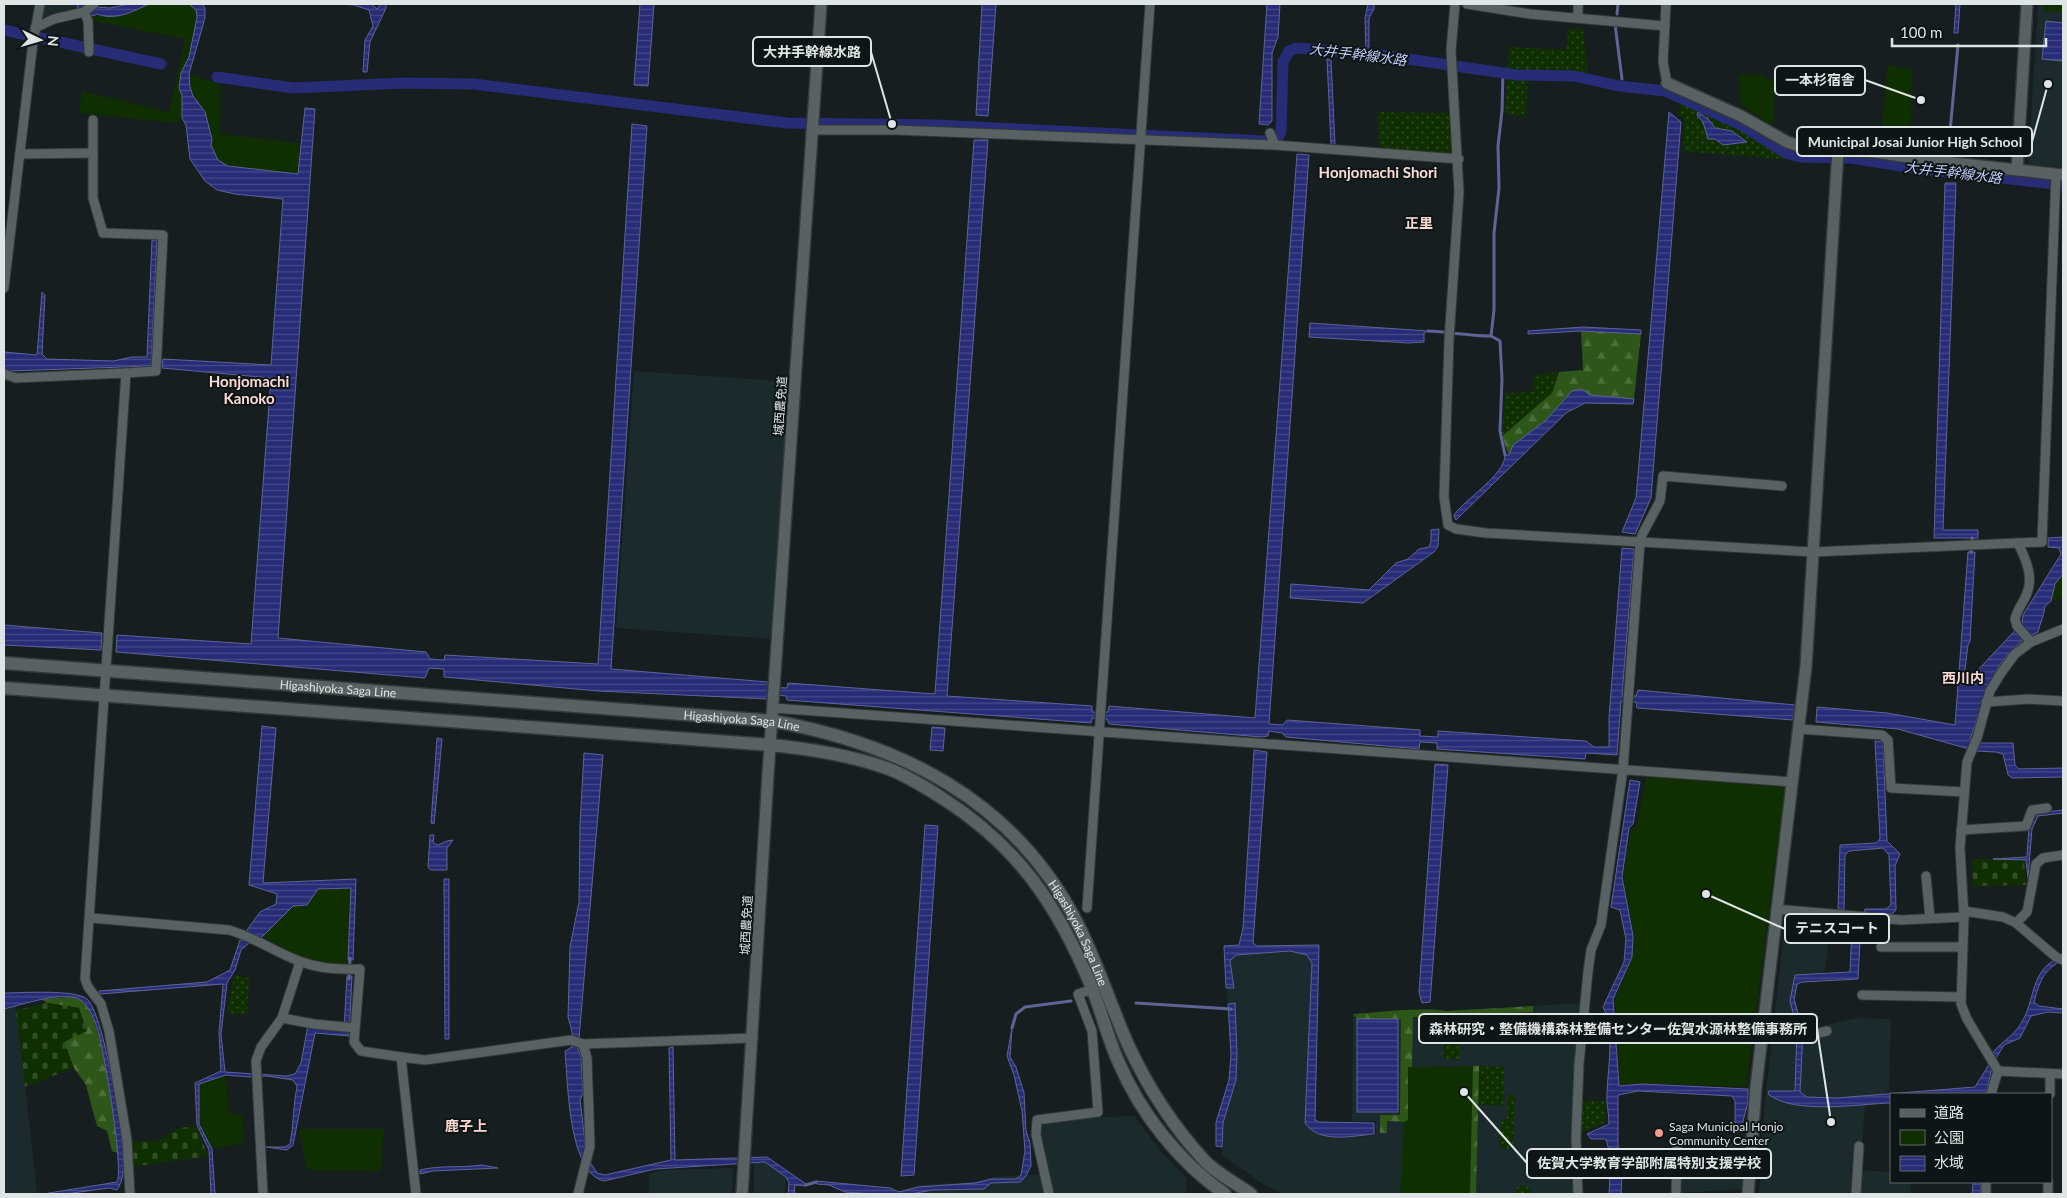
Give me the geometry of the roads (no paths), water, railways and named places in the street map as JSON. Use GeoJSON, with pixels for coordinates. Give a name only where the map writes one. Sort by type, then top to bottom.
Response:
{"type":"FeatureCollection","features":[{"type":"Feature","properties":{"kind":"main road","name":"Higashiyoka Saga Line"},"geometry":{"type":"LineString","coordinates":[[4,663],[106,671],[774,709],[811,728],[896,755],[933,774],[967,795],[1027,849],[1054,885],[1074,917],[1105,985],[1130,1048],[1164,1112],[1204,1160],[1252,1194]]}},
{"type":"Feature","properties":{"kind":"main road","name":"Higashiyoka Saga Line"},"geometry":{"type":"LineString","coordinates":[[4,688],[771,745],[840,754],[890,770],[928,789],[956,807],[988,832],[1016,858],[1041,890],[1063,925],[1092,989],[1119,1063],[1151,1121],[1216,1192]]}},
{"type":"Feature","properties":{"kind":"main road"},"geometry":{"type":"LineString","coordinates":[[1216,1192],[1223,1174]]}},
{"type":"Feature","properties":{"kind":"street"},"geometry":{"type":"LineString","coordinates":[[4,288],[33,42],[40,4]]}},
{"type":"Feature","properties":{"kind":"street"},"geometry":{"type":"LineString","coordinates":[[35,28],[54,19],[84,12],[94,4]]}},
{"type":"Feature","properties":{"kind":"street","name":"城西農免道"},"geometry":{"type":"LineString","coordinates":[[742,1194],[821,4]]}},
{"type":"Feature","properties":{"kind":"street"},"geometry":{"type":"LineString","coordinates":[[1087,908],[1150,4]]}},
{"type":"Feature","properties":{"kind":"street"},"geometry":{"type":"LineString","coordinates":[[1455,4],[1452,66],[1459,159],[1444,497],[1448,525],[1456,529],[1486,533],[1813,552],[2042,542],[2058,176],[1875,152],[1838,155],[1804,148],[1787,142],[1741,116],[1667,83],[1663,62],[1666,4]]}},
{"type":"Feature","properties":{"kind":"street"},"geometry":{"type":"LineString","coordinates":[[1467,4],[1530,14],[1664,26]]}},
{"type":"Feature","properties":{"kind":"street"},"geometry":{"type":"LineString","coordinates":[[1578,4],[1578,17]]}},
{"type":"Feature","properties":{"kind":"street"},"geometry":{"type":"LineString","coordinates":[[2017,170],[2027,4]]}},
{"type":"Feature","properties":{"kind":"street"},"geometry":{"type":"LineString","coordinates":[[84,12],[88,20],[89,48]]}},
{"type":"Feature","properties":{"kind":"street"},"geometry":{"type":"LineString","coordinates":[[5,375],[16,378],[156,371],[163,235],[103,234],[94,198],[93,120]]}},
{"type":"Feature","properties":{"kind":"street"},"geometry":{"type":"LineString","coordinates":[[813,130],[895,130],[1274,145],[1459,159]]}},
{"type":"Feature","properties":{"kind":"street"},"geometry":{"type":"LineString","coordinates":[[1270,133],[1274,145]]}},
{"type":"Feature","properties":{"kind":"street"},"geometry":{"type":"LineString","coordinates":[[20,154],[93,153]]}},
{"type":"Feature","properties":{"kind":"street"},"geometry":{"type":"LineString","coordinates":[[1748,1194],[1762,1032],[1806,666],[1838,155]]}},
{"type":"Feature","properties":{"kind":"street"},"geometry":{"type":"LineString","coordinates":[[126,373],[91,918],[85,978],[88,987],[100,1004],[109,1031],[127,1140],[130,1194]]}},
{"type":"Feature","properties":{"kind":"street"},"geometry":{"type":"LineString","coordinates":[[1578,1194],[1576,1128],[1579,1064],[1591,950],[1602,916],[1623,769],[1642,536],[1660,500],[1663,476],[1782,486]]}},
{"type":"Feature","properties":{"kind":"street"},"geometry":{"type":"LineString","coordinates":[[2018,543],[2028,566],[2030,580],[2028,592],[2016,615],[2015,622],[2030,641]]}},
{"type":"Feature","properties":{"kind":"street"},"geometry":{"type":"LineString","coordinates":[[1991,1093],[1996,1067],[1966,1019],[1960,996],[1964,914],[1960,868],[1961,830],[1967,762],[1977,738],[1986,702],[2001,673],[2015,654],[2030,641],[2063,629]]}},
{"type":"Feature","properties":{"kind":"street"},"geometry":{"type":"LineString","coordinates":[[1986,702],[2029,699],[2063,701]]}},
{"type":"Feature","properties":{"kind":"street"},"geometry":{"type":"LineString","coordinates":[[774,709],[1793,782]]}},
{"type":"Feature","properties":{"kind":"street"},"geometry":{"type":"LineString","coordinates":[[1799,729],[1879,735],[1888,740],[1892,788],[1964,792]]}},
{"type":"Feature","properties":{"kind":"street"},"geometry":{"type":"LineString","coordinates":[[1961,830],[2026,826],[2032,810],[2047,808]]}},
{"type":"Feature","properties":{"kind":"street"},"geometry":{"type":"LineString","coordinates":[[2016,923],[2027,912],[2036,864],[2043,858],[2063,855]]}},
{"type":"Feature","properties":{"kind":"street"},"geometry":{"type":"LineString","coordinates":[[1926,876],[1930,918]]}},
{"type":"Feature","properties":{"kind":"street"},"geometry":{"type":"LineString","coordinates":[[1776,909],[1901,920],[1964,914],[2003,917],[2016,923],[2059,958]]}},
{"type":"Feature","properties":{"kind":"street"},"geometry":{"type":"LineString","coordinates":[[91,918],[205,926],[229,930],[244,934],[300,962],[327,969],[360,969],[350,1027],[354,1042],[361,1051],[425,1060],[570,1040],[583,1044],[753,1038]]}},
{"type":"Feature","properties":{"kind":"street"},"geometry":{"type":"LineString","coordinates":[[1881,947],[1962,946]]}},
{"type":"Feature","properties":{"kind":"street"},"geometry":{"type":"LineString","coordinates":[[263,1194],[256,1061],[261,1046],[282,1018],[300,962]]}},
{"type":"Feature","properties":{"kind":"street"},"geometry":{"type":"LineString","coordinates":[[1049,1194],[1036,1135],[1037,1120],[1098,1112],[1092,1031],[1078,994],[1092,989]]}},
{"type":"Feature","properties":{"kind":"street"},"geometry":{"type":"LineString","coordinates":[[1862,995],[1960,996]]}},
{"type":"Feature","properties":{"kind":"street"},"geometry":{"type":"LineString","coordinates":[[282,1018],[314,1024],[350,1027]]}},
{"type":"Feature","properties":{"kind":"street"},"geometry":{"type":"LineString","coordinates":[[1762,1032],[1806,1036],[1827,1031]]}},
{"type":"Feature","properties":{"kind":"street"},"geometry":{"type":"LineString","coordinates":[[578,1194],[589,1155],[588,1058],[583,1044]]}},
{"type":"Feature","properties":{"kind":"street"},"geometry":{"type":"LineString","coordinates":[[401,1058],[416,1194]]}},
{"type":"Feature","properties":{"kind":"street"},"geometry":{"type":"LineString","coordinates":[[1996,1067],[2063,1074]]}},
{"type":"Feature","properties":{"kind":"street"},"geometry":{"type":"LineString","coordinates":[[2050,1074],[2050,1093]]}},
{"type":"Feature","properties":{"kind":"street"},"geometry":{"type":"LineString","coordinates":[[1856,1194],[1859,1146]]}},
{"type":"Feature","properties":{"kind":"street"},"geometry":{"type":"LineString","coordinates":[[1676,1147],[1676,1194]]}},
{"type":"Feature","properties":{"kind":"water"},"geometry":{"type":"Polygon","coordinates":[[[77,4],[93,4],[97,7],[110,8],[129,4],[149,4],[123,15],[110,17],[97,14],[93,16],[78,8],[77,4]]]}},
{"type":"Feature","properties":{"kind":"water"},"geometry":{"type":"Polygon","coordinates":[[[189,4],[202,4],[205,8],[205,18],[189,74],[190,87],[193,96],[205,112],[212,139],[211,145],[218,160],[228,166],[298,174],[305,108],[315,109],[278,638],[426,652],[430,659],[444,660],[445,655],[598,664],[632,124],[647,126],[611,669],[768,682],[768,687],[787,688],[788,683],[935,694],[974,140],[988,140],[947,696],[1092,706],[1092,712],[1108,712],[1109,706],[1255,718],[1297,154],[1309,155],[1269,724],[1283,725],[1287,720],[1420,730],[1420,736],[1438,737],[1438,731],[1586,741],[1594,747],[1609,747],[1609,718],[1622,548],[1634,549],[1622,695],[1636,696],[1638,690],[1795,705],[1793,720],[1637,708],[1636,702],[1621,701],[1617,755],[1586,753],[1585,759],[1437,749],[1437,743],[1420,742],[1419,749],[1286,737],[1282,733],[1269,731],[1268,736],[1261,737],[1109,724],[1107,719],[1092,718],[1091,723],[787,700],[786,696],[767,694],[767,699],[598,691],[444,677],[444,669],[429,668],[425,678],[116,652],[117,635],[251,644],[271,378],[162,368],[163,359],[271,365],[283,199],[235,194],[217,190],[205,181],[190,159],[186,125],[182,118],[182,95],[179,88],[181,73],[189,57],[197,17],[196,10],[189,4]]]}},
{"type":"Feature","properties":{"kind":"water"},"geometry":{"type":"Polygon","coordinates":[[[337,4],[371,4],[377,9],[381,4],[386,4],[386,8],[370,42],[367,72],[363,72],[365,40],[373,26],[369,10],[354,5],[337,4]]]}},
{"type":"Feature","properties":{"kind":"water"},"geometry":{"type":"Polygon","coordinates":[[[640,4],[654,4],[648,86],[634,85],[640,4]]]}},
{"type":"Feature","properties":{"kind":"water"},"geometry":{"type":"Polygon","coordinates":[[[982,4],[996,4],[988,116],[976,115],[982,4]]]}},
{"type":"Feature","properties":{"kind":"water"},"geometry":{"type":"Polygon","coordinates":[[[1267,4],[1280,4],[1278,37],[1272,53],[1272,121],[1268,125],[1259,124],[1267,4]]]}},
{"type":"Feature","properties":{"kind":"water"},"geometry":{"type":"Polygon","coordinates":[[[1368,4],[1374,4],[1374,9],[1369,18],[1369,50],[1366,50],[1365,18],[1368,4]]]}},
{"type":"Feature","properties":{"kind":"water"},"geometry":{"type":"Polygon","coordinates":[[[1956,4],[1960,4],[1958,33],[1954,33],[1956,4]]]}},
{"type":"Feature","properties":{"kind":"water"},"geometry":{"type":"Polygon","coordinates":[[[2046,21],[2063,23],[2063,61],[2042,59],[2046,21]]]}},
{"type":"Feature","properties":{"kind":"water"},"geometry":{"type":"Polygon","coordinates":[[[1327,59],[1331,60],[1335,145],[1331,144],[1327,59]]]}},
{"type":"Feature","properties":{"kind":"water"},"geometry":{"type":"Polygon","coordinates":[[[1669,112],[1681,122],[1651,498],[1635,534],[1622,532],[1636,498],[1669,112]]]}},
{"type":"Feature","properties":{"kind":"water"},"geometry":{"type":"Polygon","coordinates":[[[1698,112],[1709,120],[1715,128],[1732,131],[1747,142],[1723,145],[1715,139],[1708,139],[1703,122],[1697,115],[1698,112]]]}},
{"type":"Feature","properties":{"kind":"water"},"geometry":{"type":"Polygon","coordinates":[[[1945,183],[1956,183],[1943,530],[1978,530],[1978,538],[1934,538],[1945,183]]]}},
{"type":"Feature","properties":{"kind":"water"},"geometry":{"type":"Polygon","coordinates":[[[152,240],[157,240],[151,366],[10,371],[4,369],[4,352],[37,355],[42,292],[45,295],[42,354],[47,359],[113,361],[132,357],[147,357],[152,240]]]}},
{"type":"Feature","properties":{"kind":"water"},"geometry":{"type":"Polygon","coordinates":[[[1310,323],[1428,331],[1424,333],[1424,342],[1409,343],[1309,337],[1310,323]]]}},
{"type":"Feature","properties":{"kind":"water"},"geometry":{"type":"Polygon","coordinates":[[[1583,327],[1641,330],[1641,334],[1581,331],[1528,334],[1528,331],[1583,327]]]}},
{"type":"Feature","properties":{"kind":"water"},"geometry":{"type":"Polygon","coordinates":[[[1582,389],[1590,395],[1634,399],[1633,404],[1585,403],[1566,413],[1456,520],[1454,515],[1499,470],[1505,455],[1509,455],[1513,445],[1545,421],[1572,391],[1582,389]]]}},
{"type":"Feature","properties":{"kind":"water"},"geometry":{"type":"Polygon","coordinates":[[[1439,529],[1438,546],[1434,552],[1363,603],[1290,598],[1291,584],[1369,590],[1396,563],[1408,559],[1419,549],[1429,547],[1431,530],[1439,529]]]}},
{"type":"Feature","properties":{"kind":"water"},"geometry":{"type":"Polygon","coordinates":[[[2063,537],[2063,574],[2055,584],[2051,601],[2045,606],[2038,632],[2023,641],[2000,664],[1986,692],[1970,739],[1981,743],[2013,743],[2015,765],[2019,769],[2063,768],[2063,777],[2012,778],[2008,775],[2003,754],[1996,752],[1976,751],[1898,729],[1816,722],[1817,707],[1887,713],[1955,725],[1968,552],[1975,552],[1970,641],[1964,677],[1966,681],[1973,682],[1976,679],[1978,670],[2022,623],[2023,615],[2061,554],[2059,548],[2048,547],[2048,538],[2063,537]]]}},
{"type":"Feature","properties":{"kind":"water"},"geometry":{"type":"Polygon","coordinates":[[[4,625],[102,633],[101,650],[4,645],[4,625]]]}},
{"type":"Feature","properties":{"kind":"water"},"geometry":{"type":"Polygon","coordinates":[[[262,726],[276,728],[263,883],[356,879],[353,960],[348,960],[351,888],[318,889],[307,905],[293,906],[263,936],[249,943],[241,950],[235,970],[227,983],[221,1034],[225,1072],[286,1076],[295,1074],[301,1063],[308,1025],[344,1029],[347,976],[352,976],[349,1036],[315,1033],[293,1145],[287,1150],[266,1147],[285,1147],[290,1144],[297,1086],[293,1080],[267,1076],[226,1075],[199,1084],[199,1124],[212,1149],[215,1194],[211,1194],[209,1150],[197,1125],[195,1083],[221,1071],[219,1033],[223,984],[100,994],[99,991],[207,982],[230,970],[240,940],[260,912],[276,904],[277,894],[249,885],[262,726]]]}},
{"type":"Feature","properties":{"kind":"water"},"geometry":{"type":"Polygon","coordinates":[[[932,727],[945,728],[943,751],[930,750],[932,727]]]}},
{"type":"Feature","properties":{"kind":"water"},"geometry":{"type":"Polygon","coordinates":[[[437,738],[442,739],[434,824],[431,823],[437,738]]]}},
{"type":"Feature","properties":{"kind":"water"},"geometry":{"type":"Polygon","coordinates":[[[1875,741],[1883,742],[1887,841],[1900,854],[1895,866],[1896,910],[1892,914],[1864,912],[1865,909],[1886,909],[1891,905],[1889,855],[1883,848],[1849,851],[1845,855],[1844,910],[1838,908],[1840,845],[1876,843],[1880,839],[1875,741]]]}},
{"type":"Feature","properties":{"kind":"water"},"geometry":{"type":"Polygon","coordinates":[[[1254,750],[1267,752],[1253,943],[1257,946],[1319,945],[1315,1120],[1319,1122],[1374,1123],[1374,1134],[1346,1137],[1327,1136],[1311,1130],[1305,1123],[1312,963],[1307,955],[1290,951],[1236,955],[1230,961],[1234,988],[1226,988],[1224,946],[1239,945],[1243,928],[1254,750]]]}},
{"type":"Feature","properties":{"kind":"water"},"geometry":{"type":"Polygon","coordinates":[[[584,753],[603,755],[578,1050],[581,1056],[583,1093],[580,1100],[585,1154],[597,1173],[605,1175],[671,1160],[669,1048],[673,1047],[675,1160],[767,1157],[806,1184],[806,1186],[795,1185],[794,1194],[788,1194],[789,1183],[786,1177],[765,1162],[655,1169],[604,1181],[592,1174],[583,1162],[572,1125],[565,1051],[571,1048],[573,1036],[568,1017],[570,947],[579,902],[580,826],[584,753]]]}},
{"type":"Feature","properties":{"kind":"water"},"geometry":{"type":"Polygon","coordinates":[[[1435,764],[1448,765],[1430,1002],[1422,1003],[1419,992],[1435,764]]]}},
{"type":"Feature","properties":{"kind":"water"},"geometry":{"type":"Polygon","coordinates":[[[1630,780],[1640,782],[1633,824],[1629,828],[1622,877],[1633,936],[1632,957],[1613,999],[1619,1086],[1642,1084],[1748,1089],[1748,1102],[1742,1125],[1738,1125],[1735,1122],[1735,1101],[1732,1096],[1638,1091],[1618,1095],[1618,1145],[1622,1175],[1621,1194],[1609,1194],[1611,1158],[1606,1139],[1591,1139],[1587,1134],[1609,1124],[1607,1096],[1610,1038],[1607,1017],[1603,1007],[1624,962],[1626,939],[1620,910],[1611,907],[1630,780]]]}},
{"type":"Feature","properties":{"kind":"water"},"geometry":{"type":"Polygon","coordinates":[[[2063,810],[2063,813],[2038,816],[2032,829],[2028,878],[2026,860],[1993,859],[2027,857],[2029,826],[2036,813],[2063,810]]]}},
{"type":"Feature","properties":{"kind":"water"},"geometry":{"type":"Polygon","coordinates":[[[925,825],[938,826],[914,1175],[901,1176],[925,825]]]}},
{"type":"Feature","properties":{"kind":"water"},"geometry":{"type":"Polygon","coordinates":[[[430,835],[434,835],[433,843],[438,845],[453,840],[447,848],[447,870],[431,870],[428,867],[430,835]]]}},
{"type":"Feature","properties":{"kind":"water"},"geometry":{"type":"Polygon","coordinates":[[[444,879],[449,879],[449,1039],[445,1039],[444,879]]]}},
{"type":"Feature","properties":{"kind":"water"},"geometry":{"type":"Polygon","coordinates":[[[1837,920],[1861,922],[1858,979],[1802,982],[1797,984],[1794,999],[1803,1032],[1800,1092],[1807,1097],[1836,1098],[1890,1094],[1890,1103],[1827,1107],[1810,1106],[1779,1100],[1768,1094],[1769,1091],[1795,1091],[1797,1029],[1790,1001],[1795,975],[1850,972],[1852,929],[1836,928],[1837,920]]]}},
{"type":"Feature","properties":{"kind":"water"},"geometry":{"type":"Polygon","coordinates":[[[2063,956],[2063,960],[2051,968],[2043,977],[2034,1002],[2039,1006],[2063,1009],[2063,1013],[2048,1012],[2031,1016],[2020,1038],[2004,1045],[1993,1063],[1986,1093],[1899,1093],[1975,1087],[1994,1052],[2020,1025],[2029,1006],[2038,977],[2052,962],[2063,956]]]}},
{"type":"Feature","properties":{"kind":"water"},"geometry":{"type":"Polygon","coordinates":[[[47,992],[71,994],[87,999],[93,1008],[111,1072],[122,1141],[123,1173],[117,1190],[109,1188],[65,1194],[43,1194],[117,1182],[118,1156],[116,1134],[101,1042],[90,1011],[82,1001],[75,998],[55,997],[4,1009],[4,993],[47,992]]]}},
{"type":"Feature","properties":{"kind":"water"},"geometry":{"type":"Polygon","coordinates":[[[1235,1003],[1236,1080],[1223,1123],[1222,1147],[1216,1146],[1216,1122],[1229,1080],[1231,1054],[1228,1004],[1235,1003]]]}},
{"type":"Feature","properties":{"kind":"water"},"geometry":{"type":"Polygon","coordinates":[[[1357,1019],[1398,1019],[1398,1112],[1357,1112],[1357,1019]]]}},
{"type":"Feature","properties":{"kind":"water"},"geometry":{"type":"Polygon","coordinates":[[[1012,1028],[1010,1057],[1016,1067],[1024,1093],[1026,1131],[1030,1143],[1031,1166],[1026,1176],[1020,1182],[991,1183],[984,1189],[932,1190],[911,1194],[845,1192],[829,1185],[817,1184],[816,1181],[890,1188],[899,1192],[918,1187],[975,1183],[992,1179],[1016,1179],[1021,1175],[1025,1151],[1022,1111],[1014,1075],[1007,1056],[1012,1028]]]}},
{"type":"Feature","properties":{"kind":"water"},"geometry":{"type":"Polygon","coordinates":[[[482,1165],[498,1168],[433,1171],[420,1174],[420,1170],[428,1168],[482,1165]]]}},
{"type":"Feature","properties":{"kind":"water"},"geometry":{"type":"Polygon","coordinates":[[[1973,1183],[1981,1183],[1980,1194],[1972,1194],[1973,1183]]]}},
{"type":"Feature","properties":{"kind":"waterway"},"geometry":{"type":"LineString","coordinates":[[1617,14],[1618,4]]}},
{"type":"Feature","properties":{"kind":"waterway"},"geometry":{"type":"LineString","coordinates":[[1615,24],[1622,79]]}},
{"type":"Feature","properties":{"kind":"waterway","name":"大井手幹線水路"},"geometry":{"type":"LineString","coordinates":[[4,30],[161,64]]}},
{"type":"Feature","properties":{"kind":"waterway"},"geometry":{"type":"LineString","coordinates":[[1948,153],[1958,45]]}},
{"type":"Feature","properties":{"kind":"waterway","name":"大井手幹線水路"},"geometry":{"type":"LineString","coordinates":[[217,77],[293,88],[403,83],[474,84],[787,123],[935,125],[1265,141],[1278,137],[1281,132],[1283,62],[1289,51],[1296,48],[1367,53],[1517,75],[1574,76],[1619,86],[1665,91],[1741,125],[1786,153],[1800,157],[1851,158],[1913,168],[2063,185]]}},
{"type":"Feature","properties":{"kind":"waterway"},"geometry":{"type":"LineString","coordinates":[[1503,72],[1502,111],[1498,146],[1499,188],[1494,233],[1494,310],[1491,336],[1500,341],[1502,379],[1500,431],[1505,455]]}},
{"type":"Feature","properties":{"kind":"waterway"},"geometry":{"type":"LineString","coordinates":[[1428,331],[1491,336]]}},
{"type":"Feature","properties":{"kind":"waterway"},"geometry":{"type":"LineString","coordinates":[[1971,552],[1972,538]]}},
{"type":"Feature","properties":{"kind":"waterway"},"geometry":{"type":"LineString","coordinates":[[349,979],[350,958]]}},
{"type":"Feature","properties":{"kind":"waterway"},"geometry":{"type":"LineString","coordinates":[[1012,1028],[1016,1014],[1025,1007],[1071,1001]]}},
{"type":"Feature","properties":{"kind":"waterway"},"geometry":{"type":"LineString","coordinates":[[1136,1003],[1231,1009]]}},
{"type":"Feature","properties":{"kind":"waterway"},"geometry":{"type":"LineString","coordinates":[[806,1185],[816,1182]]}},
{"type":"Feature","properties":{"kind":"place","name":"Municipal Josai Junior High School"},"geometry":{"type":"Point","coordinates":[2048,84]}},
{"type":"Feature","properties":{"kind":"place","name":"一本杉宿舎"},"geometry":{"type":"Point","coordinates":[1921,100]}},
{"type":"Feature","properties":{"kind":"place","name":"大井手幹線水路"},"geometry":{"type":"Point","coordinates":[892,124]}},
{"type":"Feature","properties":{"kind":"place","name":"テニスコート"},"geometry":{"type":"Point","coordinates":[1706,894]}},
{"type":"Feature","properties":{"kind":"place","name":"佐賀大学教育学部附属特別支援学校"},"geometry":{"type":"Point","coordinates":[1464,1092]}},
{"type":"Feature","properties":{"kind":"place","name":"森林研究・整備機構森林整備センター佐賀水源林整備事務所"},"geometry":{"type":"Point","coordinates":[1831,1122]}},
{"type":"Feature","properties":{"kind":"place","name":"Saga Municipal Honjo Community Center"},"geometry":{"type":"Point","coordinates":[1659,1133]}},
{"type":"Feature","properties":{"kind":"district","name":"Honjomachi Shori"},"geometry":{"type":"Point","coordinates":[1378,172]}},
{"type":"Feature","properties":{"kind":"district","name":"正里"},"geometry":{"type":"Point","coordinates":[1419,222]}},
{"type":"Feature","properties":{"kind":"district","name":"Honjomachi Kanoko"},"geometry":{"type":"Point","coordinates":[249,390]}},
{"type":"Feature","properties":{"kind":"district","name":"西川内"},"geometry":{"type":"Point","coordinates":[1963,677]}},
{"type":"Feature","properties":{"kind":"district","name":"鹿子上"},"geometry":{"type":"Point","coordinates":[466,1125]}}]}
